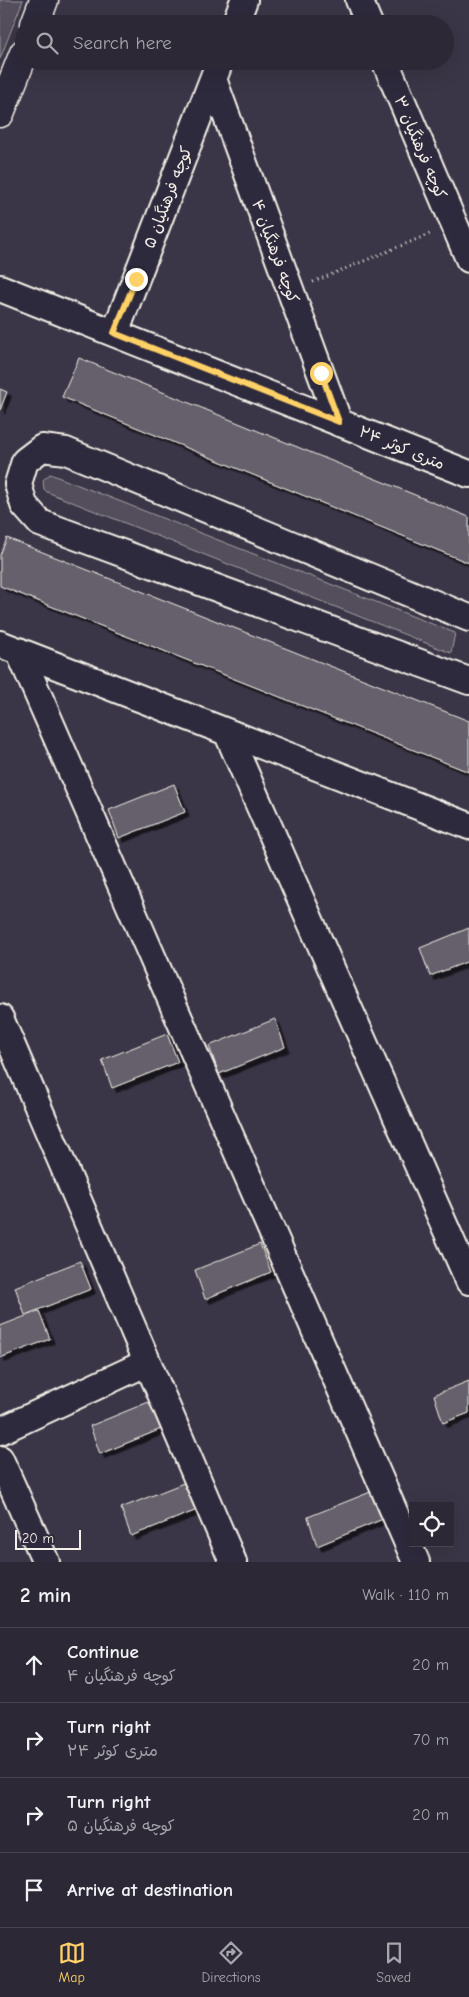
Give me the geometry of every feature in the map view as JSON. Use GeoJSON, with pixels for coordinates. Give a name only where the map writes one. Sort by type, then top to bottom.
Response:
{"type":"FeatureCollection","features":[{"type":"Feature","properties":{"kind":"main road"},"geometry":{"type":"LineString","coordinates":[[38,15],[44,0]]}},
{"type":"Feature","properties":{"kind":"main road"},"geometry":{"type":"LineString","coordinates":[[0,113],[17,70]]}},
{"type":"Feature","properties":{"kind":"street"},"geometry":{"type":"LineString","coordinates":[[238,15],[244,0]]}},
{"type":"Feature","properties":{"kind":"street"},"geometry":{"type":"LineString","coordinates":[[359,0],[365,15]]}},
{"type":"Feature","properties":{"kind":"street","name":"کوچه فرهنگیان ۴"},"geometry":{"type":"LineString","coordinates":[[217,70],[291,291],[339,422]]}},
{"type":"Feature","properties":{"kind":"street","name":"کوچه فرهنگیان ۵"},"geometry":{"type":"LineString","coordinates":[[114,333],[217,70]]}},
{"type":"Feature","properties":{"kind":"street","name":"کوچه فرهنگیان ۳"},"geometry":{"type":"LineString","coordinates":[[389,70],[469,260]]}},
{"type":"Feature","properties":{"kind":"street","name":"۲۴ متری کوثر"},"geometry":{"type":"LineString","coordinates":[[0,288],[469,474]]}},
{"type":"Feature","properties":{"kind":"street"},"geometry":{"type":"LineString","coordinates":[[469,618],[66,451],[42,448],[25,462],[18,484],[24,505],[40,523],[469,682]]}},
{"type":"Feature","properties":{"kind":"street"},"geometry":{"type":"LineString","coordinates":[[10,647],[468,828]]}},
{"type":"Feature","properties":{"kind":"street"},"geometry":{"type":"LineString","coordinates":[[10,647],[416,1562]]}},
{"type":"Feature","properties":{"kind":"street"},"geometry":{"type":"LineString","coordinates":[[227,732],[469,1281]]}},
{"type":"Feature","properties":{"kind":"street"},"geometry":{"type":"LineString","coordinates":[[0,1018],[146,1363],[233,1562]]}},
{"type":"Feature","properties":{"kind":"street"},"geometry":{"type":"LineString","coordinates":[[0,1431],[146,1363]]}},
{"type":"Feature","properties":{"kind":"street"},"geometry":{"type":"LineString","coordinates":[[0,1459],[46,1562]]}},
{"type":"Feature","properties":{"kind":"path"},"geometry":{"type":"LineString","coordinates":[[291,291],[454,224]]}},
{"type":"Feature","properties":{"kind":"shaded area"},"geometry":{"type":"Polygon","coordinates":[[[0,0],[23,0],[17,15],[15,15],[15,21],[0,59],[0,0]]]}},
{"type":"Feature","properties":{"kind":"shaded area"},"geometry":{"type":"Polygon","coordinates":[[[50,474],[455,633],[451,653],[47,492],[44,489],[43,480],[50,474]]]}},
{"type":"Feature","properties":{"kind":"building"},"geometry":{"type":"Polygon","coordinates":[[[79,358],[469,517],[469,563],[62,397],[79,358]]]}},
{"type":"Feature","properties":{"kind":"building"},"geometry":{"type":"Polygon","coordinates":[[[0,389],[7,392],[0,410],[0,389]]]}},
{"type":"Feature","properties":{"kind":"building"},"geometry":{"type":"Polygon","coordinates":[[[7,538],[469,721],[469,772],[0,586],[0,555],[7,538]]]}},
{"type":"Feature","properties":{"kind":"building"},"geometry":{"type":"Polygon","coordinates":[[[174,784],[185,812],[119,838],[109,810],[174,784]]]}},
{"type":"Feature","properties":{"kind":"building"},"geometry":{"type":"Polygon","coordinates":[[[469,928],[469,961],[430,976],[420,948],[469,928]]]}},
{"type":"Feature","properties":{"kind":"building"},"geometry":{"type":"Polygon","coordinates":[[[275,1019],[285,1047],[219,1074],[209,1046],[275,1019]]]}},
{"type":"Feature","properties":{"kind":"building"},"geometry":{"type":"Polygon","coordinates":[[[167,1034],[178,1062],[112,1088],[102,1060],[167,1034]]]}},
{"type":"Feature","properties":{"kind":"building"},"geometry":{"type":"Polygon","coordinates":[[[260,1244],[271,1272],[205,1299],[195,1270],[260,1244]]]}},
{"type":"Feature","properties":{"kind":"building"},"geometry":{"type":"Polygon","coordinates":[[[80,1261],[91,1289],[25,1315],[15,1287],[80,1261]]]}},
{"type":"Feature","properties":{"kind":"building"},"geometry":{"type":"Polygon","coordinates":[[[39,1311],[50,1339],[0,1358],[0,1326],[39,1311]]]}},
{"type":"Feature","properties":{"kind":"building"},"geometry":{"type":"Polygon","coordinates":[[[469,1381],[469,1413],[443,1423],[434,1395],[469,1381]]]}},
{"type":"Feature","properties":{"kind":"building"},"geometry":{"type":"Polygon","coordinates":[[[156,1399],[166,1427],[100,1454],[90,1426],[156,1399]]]}},
{"type":"Feature","properties":{"kind":"building"},"geometry":{"type":"Polygon","coordinates":[[[186,1482],[197,1510],[131,1536],[121,1508],[186,1482]]]}},
{"type":"Feature","properties":{"kind":"building"},"geometry":{"type":"Polygon","coordinates":[[[373,1491],[383,1519],[317,1546],[308,1517],[373,1491]]]}},
{"type":"Feature","properties":{"kind":"route"},"geometry":{"type":"LineString","coordinates":[[136,279],[114,333],[339,422],[321,373]]}}]}
